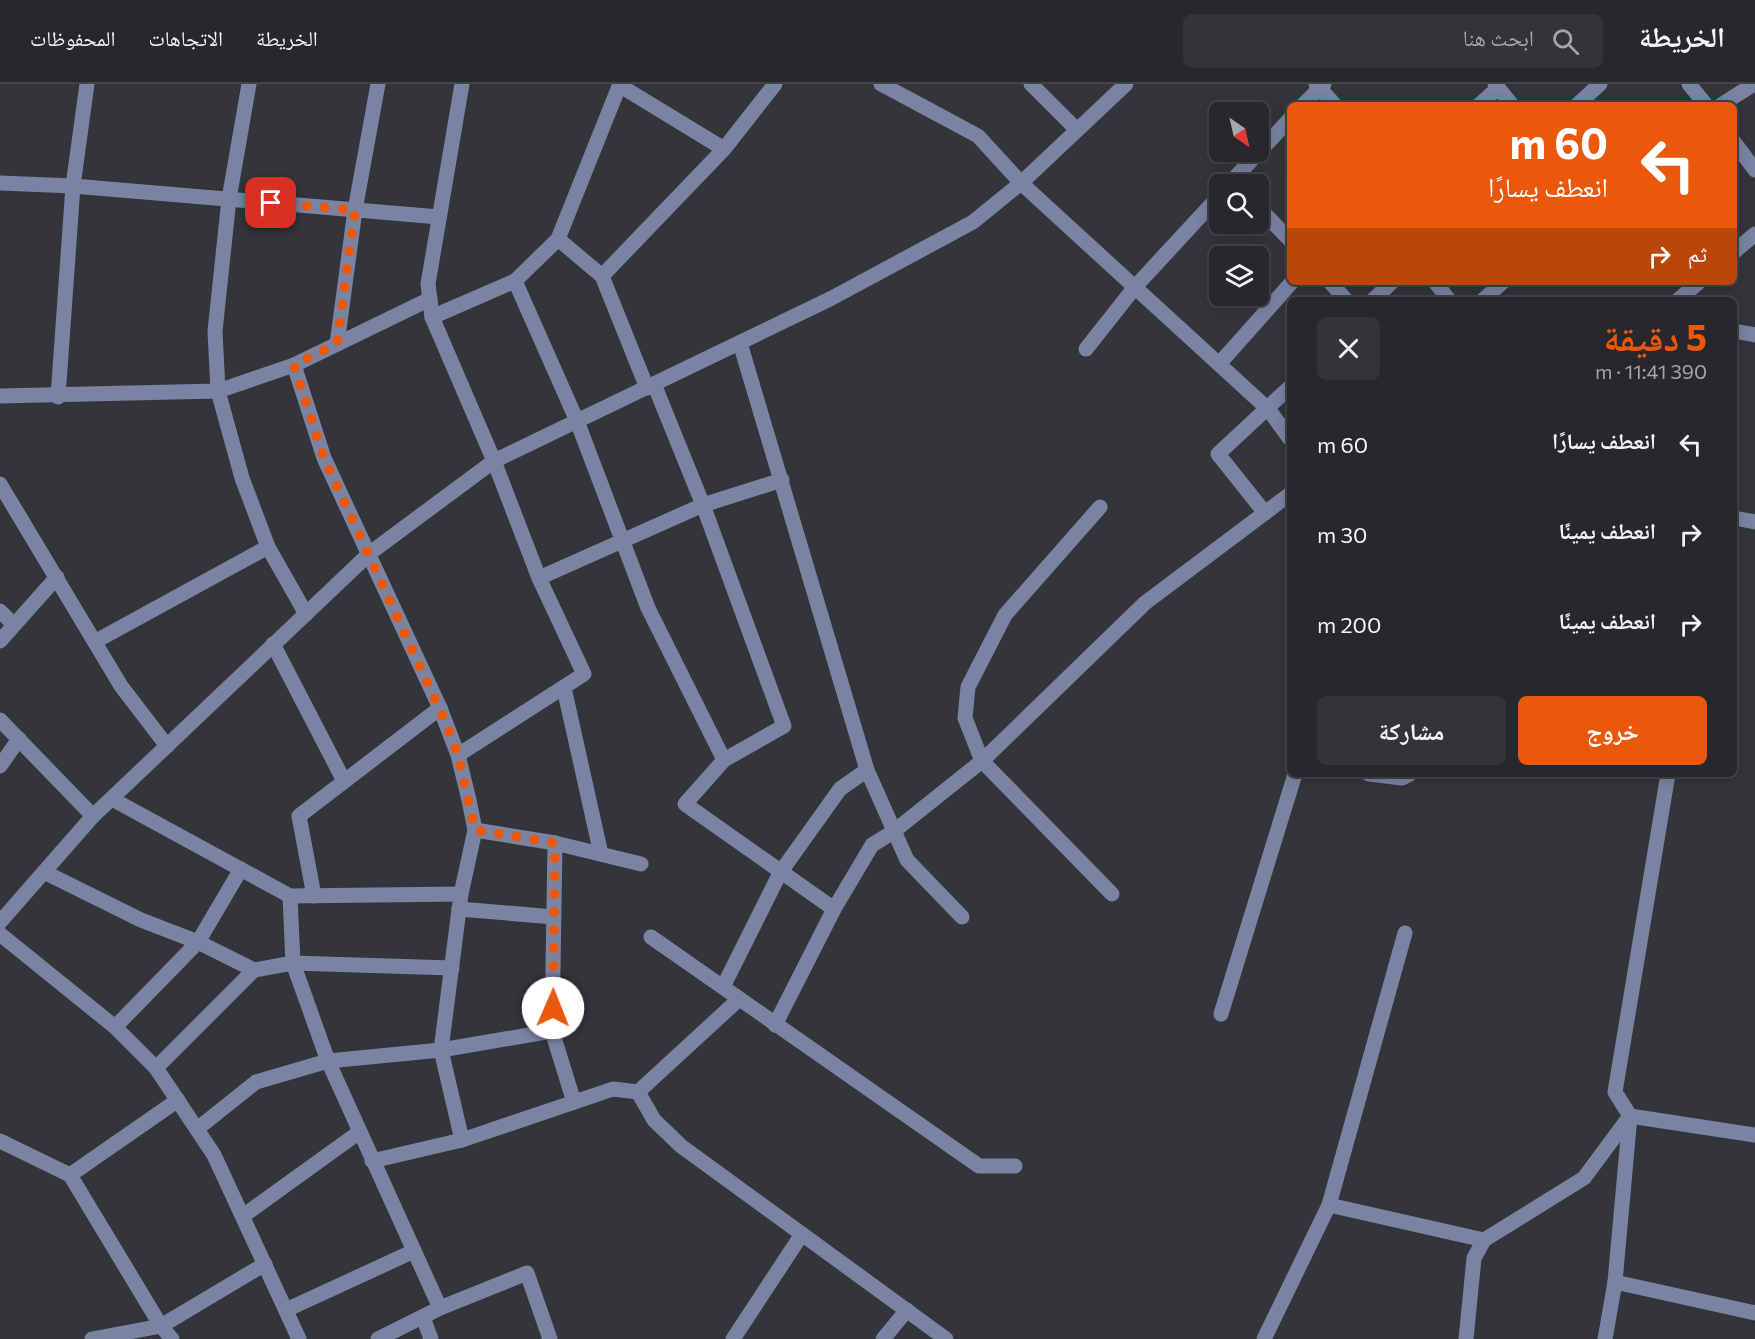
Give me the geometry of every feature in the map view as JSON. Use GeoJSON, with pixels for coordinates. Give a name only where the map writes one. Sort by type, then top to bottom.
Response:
{"type":"FeatureCollection","features":[{"type":"Feature","properties":{"kind":"street"},"geometry":{"type":"LineString","coordinates":[[58,397],[73,186],[87,84]]}},
{"type":"Feature","properties":{"kind":"street"},"geometry":{"type":"LineString","coordinates":[[249,84],[229,199],[214,331],[218,391],[242,478],[268,547],[306,614]]}},
{"type":"Feature","properties":{"kind":"street"},"geometry":{"type":"LineString","coordinates":[[337,344],[355,210],[378,84]]}},
{"type":"Feature","properties":{"kind":"street"},"geometry":{"type":"LineString","coordinates":[[458,755],[584,674],[539,578],[494,461],[432,317],[428,284],[462,84]]}},
{"type":"Feature","properties":{"kind":"street"},"geometry":{"type":"LineString","coordinates":[[602,276],[724,149],[775,84]]}},
{"type":"Feature","properties":{"kind":"street"},"geometry":{"type":"LineString","coordinates":[[881,84],[978,136],[1021,183],[1269,410],[1287,435]]}},
{"type":"Feature","properties":{"kind":"street"},"geometry":{"type":"LineString","coordinates":[[1031,84],[1077,130]]}},
{"type":"Feature","properties":{"kind":"street"},"geometry":{"type":"LineString","coordinates":[[3,911],[44,872],[93,816],[370,553],[494,461],[830,299],[973,222],[1021,183],[1126,84]]}},
{"type":"Feature","properties":{"kind":"street"},"geometry":{"type":"LineString","coordinates":[[1579,102],[1600,84]]}},
{"type":"Feature","properties":{"kind":"street"},"geometry":{"type":"LineString","coordinates":[[1689,84],[1704,102]]}},
{"type":"Feature","properties":{"kind":"street"},"geometry":{"type":"LineString","coordinates":[[1726,102],[1754,84]]}},
{"type":"Feature","properties":{"kind":"street"},"geometry":{"type":"LineString","coordinates":[[432,317],[515,281],[558,239],[620,85],[724,149]]}},
{"type":"Feature","properties":{"kind":"street"},"geometry":{"type":"LineString","coordinates":[[1306,102],[1320,85],[1333,102]]}},
{"type":"Feature","properties":{"kind":"street"},"geometry":{"type":"LineString","coordinates":[[1482,102],[1496,86],[1509,102]]}},
{"type":"Feature","properties":{"kind":"street"},"geometry":{"type":"LineString","coordinates":[[1241,174],[1287,122]]}},
{"type":"Feature","properties":{"kind":"street"},"geometry":{"type":"LineString","coordinates":[[1737,146],[1755,170]]}},
{"type":"Feature","properties":{"kind":"street"},"geometry":{"type":"LineString","coordinates":[[0,183],[73,186],[439,217]]}},
{"type":"Feature","properties":{"kind":"street"},"geometry":{"type":"LineString","coordinates":[[1086,349],[1135,287],[1209,207]]}},
{"type":"Feature","properties":{"kind":"street"},"geometry":{"type":"LineString","coordinates":[[1269,218],[1287,237]]}},
{"type":"Feature","properties":{"kind":"street"},"geometry":{"type":"LineString","coordinates":[[1737,249],[1755,234]]}},
{"type":"Feature","properties":{"kind":"street"},"geometry":{"type":"LineString","coordinates":[[558,239],[602,276],[703,505],[784,726],[724,760],[685,804],[834,909]]}},
{"type":"Feature","properties":{"kind":"street"},"geometry":{"type":"LineString","coordinates":[[515,281],[577,421],[648,608],[724,760]]}},
{"type":"Feature","properties":{"kind":"street"},"geometry":{"type":"LineString","coordinates":[[1219,364],[1289,285]]}},
{"type":"Feature","properties":{"kind":"street"},"geometry":{"type":"LineString","coordinates":[[1333,285],[1343,297]]}},
{"type":"Feature","properties":{"kind":"street"},"geometry":{"type":"LineString","coordinates":[[1376,297],[1389,285]]}},
{"type":"Feature","properties":{"kind":"street"},"geometry":{"type":"LineString","coordinates":[[1437,285],[1447,297]]}},
{"type":"Feature","properties":{"kind":"street"},"geometry":{"type":"LineString","coordinates":[[1486,297],[1500,285]]}},
{"type":"Feature","properties":{"kind":"street"},"geometry":{"type":"LineString","coordinates":[[1680,297],[1694,285]]}},
{"type":"Feature","properties":{"kind":"street"},"geometry":{"type":"LineString","coordinates":[[0,396],[58,397],[218,391],[294,365],[430,298]]}},
{"type":"Feature","properties":{"kind":"street"},"geometry":{"type":"LineString","coordinates":[[1737,332],[1755,335]]}},
{"type":"Feature","properties":{"kind":"street"},"geometry":{"type":"LineString","coordinates":[[740,343],[867,770],[907,860],[962,917]]}},
{"type":"Feature","properties":{"kind":"street"},"geometry":{"type":"LineString","coordinates":[[294,365],[324,458],[440,708],[458,755],[475,830],[460,902],[441,1050],[462,1140]]}},
{"type":"Feature","properties":{"kind":"street"},"geometry":{"type":"LineString","coordinates":[[1265,513],[1218,454],[1269,410],[1287,390]]}},
{"type":"Feature","properties":{"kind":"street"},"geometry":{"type":"LineString","coordinates":[[539,578],[703,505],[782,480]]}},
{"type":"Feature","properties":{"kind":"street"},"geometry":{"type":"LineString","coordinates":[[0,484],[96,640],[121,686],[167,746]]}},
{"type":"Feature","properties":{"kind":"street"},"geometry":{"type":"LineString","coordinates":[[775,1025],[834,909],[872,845],[893,832],[982,761],[1145,603],[1287,496]]}},
{"type":"Feature","properties":{"kind":"street"},"geometry":{"type":"LineString","coordinates":[[1100,507],[1005,615],[968,687],[965,718],[982,761],[1112,894]]}},
{"type":"Feature","properties":{"kind":"street"},"geometry":{"type":"LineString","coordinates":[[1737,519],[1755,522]]}},
{"type":"Feature","properties":{"kind":"street"},"geometry":{"type":"LineString","coordinates":[[96,640],[268,547]]}},
{"type":"Feature","properties":{"kind":"street"},"geometry":{"type":"LineString","coordinates":[[0,641],[57,578]]}},
{"type":"Feature","properties":{"kind":"street"},"geometry":{"type":"LineString","coordinates":[[0,610],[14,625]]}},
{"type":"Feature","properties":{"kind":"street"},"geometry":{"type":"LineString","coordinates":[[273,644],[344,781]]}},
{"type":"Feature","properties":{"kind":"street"},"geometry":{"type":"LineString","coordinates":[[564,688],[601,854]]}},
{"type":"Feature","properties":{"kind":"street"},"geometry":{"type":"LineString","coordinates":[[314,896],[299,816],[440,708]]}},
{"type":"Feature","properties":{"kind":"street"},"geometry":{"type":"LineString","coordinates":[[0,720],[93,816]]}},
{"type":"Feature","properties":{"kind":"street"},"geometry":{"type":"LineString","coordinates":[[0,766],[19,739]]}},
{"type":"Feature","properties":{"kind":"street"},"geometry":{"type":"LineString","coordinates":[[723,987],[780,873],[840,789],[867,770]]}},
{"type":"Feature","properties":{"kind":"street"},"geometry":{"type":"LineString","coordinates":[[1221,1014],[1294,777]]}},
{"type":"Feature","properties":{"kind":"street"},"geometry":{"type":"LineString","coordinates":[[1605,1339],[1615,1282],[1630,1116],[1615,1092],[1668,777]]}},
{"type":"Feature","properties":{"kind":"street"},"geometry":{"type":"LineString","coordinates":[[112,799],[290,896],[460,902],[554,917]]}},
{"type":"Feature","properties":{"kind":"street"},"geometry":{"type":"LineString","coordinates":[[475,830],[555,843],[641,864]]}},
{"type":"Feature","properties":{"kind":"street"},"geometry":{"type":"LineString","coordinates":[[555,843],[552,1031],[574,1102]]}},
{"type":"Feature","properties":{"kind":"street"},"geometry":{"type":"LineString","coordinates":[[115,1027],[198,942],[241,869]]}},
{"type":"Feature","properties":{"kind":"street"},"geometry":{"type":"LineString","coordinates":[[44,872],[141,920],[198,942],[254,970]]}},
{"type":"Feature","properties":{"kind":"street"},"geometry":{"type":"LineString","coordinates":[[290,896],[293,963],[328,1061],[358,1133],[440,1308]]}},
{"type":"Feature","properties":{"kind":"street"},"geometry":{"type":"LineString","coordinates":[[1264,1339],[1329,1204],[1405,933]]}},
{"type":"Feature","properties":{"kind":"street"},"geometry":{"type":"LineString","coordinates":[[0,934],[115,1027],[156,1068],[214,1155],[286,1310],[295,1337]]}},
{"type":"Feature","properties":{"kind":"street"},"geometry":{"type":"LineString","coordinates":[[651,937],[738,1000],[979,1166],[1015,1166]]}},
{"type":"Feature","properties":{"kind":"street"},"geometry":{"type":"LineString","coordinates":[[156,1068],[254,970],[293,963],[452,968]]}},
{"type":"Feature","properties":{"kind":"street"},"geometry":{"type":"LineString","coordinates":[[372,1161],[462,1140],[614,1089],[638,1092],[738,1000]]}},
{"type":"Feature","properties":{"kind":"street"},"geometry":{"type":"LineString","coordinates":[[197,1129],[256,1083],[328,1061],[441,1050],[552,1031]]}},
{"type":"Feature","properties":{"kind":"street"},"geometry":{"type":"LineString","coordinates":[[638,1092],[654,1120],[681,1146],[946,1339]]}},
{"type":"Feature","properties":{"kind":"street"},"geometry":{"type":"LineString","coordinates":[[70,1175],[178,1100]]}},
{"type":"Feature","properties":{"kind":"street"},"geometry":{"type":"LineString","coordinates":[[1630,1116],[1755,1135]]}},
{"type":"Feature","properties":{"kind":"street"},"geometry":{"type":"LineString","coordinates":[[1466,1339],[1474,1258],[1484,1240],[1584,1178],[1630,1116]]}},
{"type":"Feature","properties":{"kind":"street"},"geometry":{"type":"LineString","coordinates":[[243,1216],[358,1133]]}},
{"type":"Feature","properties":{"kind":"street"},"geometry":{"type":"LineString","coordinates":[[0,1141],[70,1175],[171,1339]]}},
{"type":"Feature","properties":{"kind":"street"},"geometry":{"type":"LineString","coordinates":[[1329,1204],[1484,1240]]}},
{"type":"Feature","properties":{"kind":"street"},"geometry":{"type":"LineString","coordinates":[[733,1339],[802,1234]]}},
{"type":"Feature","properties":{"kind":"street"},"geometry":{"type":"LineString","coordinates":[[286,1310],[414,1251]]}},
{"type":"Feature","properties":{"kind":"street"},"geometry":{"type":"LineString","coordinates":[[92,1339],[161,1326],[265,1264]]}},
{"type":"Feature","properties":{"kind":"street"},"geometry":{"type":"LineString","coordinates":[[378,1339],[440,1308],[527,1273],[550,1339]]}},
{"type":"Feature","properties":{"kind":"street"},"geometry":{"type":"LineString","coordinates":[[1615,1282],[1755,1313]]}},
{"type":"Feature","properties":{"kind":"street"},"geometry":{"type":"LineString","coordinates":[[883,1339],[907,1310]]}},
{"type":"Feature","properties":{"kind":"street"},"geometry":{"type":"LineString","coordinates":[[423,1317],[431,1339]]}},
{"type":"Feature","properties":{"kind":"route"},"geometry":{"type":"LineString","coordinates":[[271,203],[355,210],[337,344],[294,365],[324,458],[370,553],[446,723],[458,755],[475,830],[555,843],[553,1008]]}}]}
